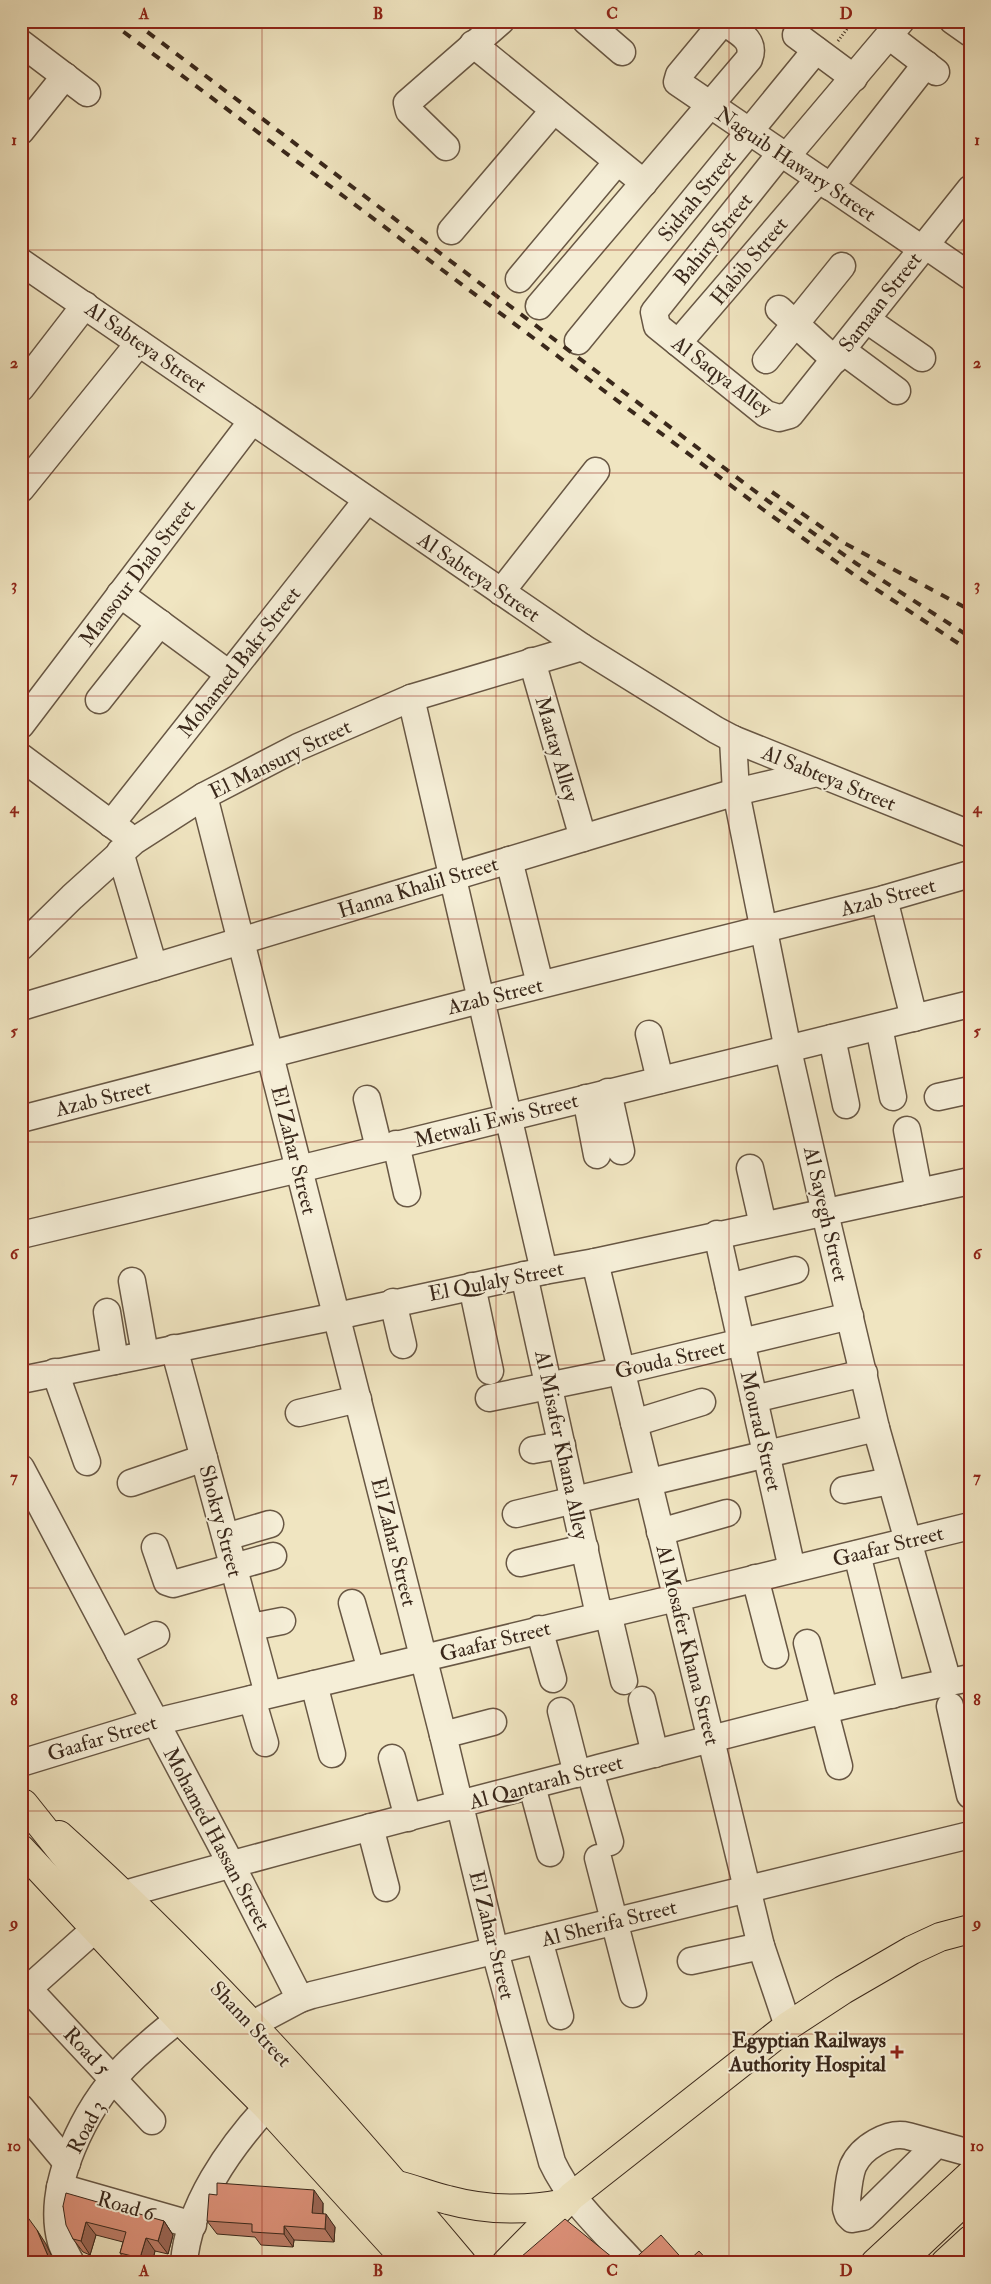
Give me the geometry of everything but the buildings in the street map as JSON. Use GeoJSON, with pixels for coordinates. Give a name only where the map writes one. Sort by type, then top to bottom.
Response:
{"type":"FeatureCollection","features":[{"type":"Feature","properties":{"kind":"main road"},"geometry":{"type":"LineString","coordinates":[[23,1802],[46,1834],[361,2176],[434,2263]]}},
{"type":"Feature","properties":{"kind":"main road","name":"Shann Street"},"geometry":{"type":"LineString","coordinates":[[23,1802],[125,1894],[253,2024],[397,2185],[462,2263]]}},
{"type":"Feature","properties":{"kind":"main road"},"geometry":{"type":"LineString","coordinates":[[21,1849],[179,2019],[267,2107],[409,2263]]}},
{"type":"Feature","properties":{"kind":"main road"},"geometry":{"type":"LineString","coordinates":[[506,2263],[569,2199],[788,2026],[843,1990],[912,1950],[940,1937],[970,1929]]}},
{"type":"Feature","properties":{"kind":"main road"},"geometry":{"type":"LineString","coordinates":[[876,2263],[970,2175]]}},
{"type":"Feature","properties":{"kind":"main road"},"geometry":{"type":"LineString","coordinates":[[397,2185],[446,2200],[496,2208],[520,2209],[569,2199]]}},
{"type":"Feature","properties":{"kind":"main road"},"geometry":{"type":"LineString","coordinates":[[899,2263],[970,2196]]}},
{"type":"Feature","properties":{"kind":"main road"},"geometry":{"type":"LineString","coordinates":[[945,2263],[970,2240]]}},
{"type":"Feature","properties":{"kind":"street"},"geometry":{"type":"LineString","coordinates":[[446,148],[409,111],[407,103],[501,21]]}},
{"type":"Feature","properties":{"kind":"street"},"geometry":{"type":"LineString","coordinates":[[586,21],[622,52]]}},
{"type":"Feature","properties":{"kind":"street"},"geometry":{"type":"LineString","coordinates":[[540,306],[748,59],[752,48],[752,29],[723,21]]}},
{"type":"Feature","properties":{"kind":"street","name":"Naguib Hawary Street"},"geometry":{"type":"LineString","coordinates":[[723,21],[679,75],[677,82],[824,183],[970,276]]}},
{"type":"Feature","properties":{"kind":"street"},"geometry":{"type":"LineString","coordinates":[[953,21],[970,33]]}},
{"type":"Feature","properties":{"kind":"street","name":"Habib Street"},"geometry":{"type":"LineString","coordinates":[[678,344],[931,68],[895,28]]}},
{"type":"Feature","properties":{"kind":"street","name":"Bahiry Street"},"geometry":{"type":"LineString","coordinates":[[657,326],[654,312],[783,155],[854,78],[895,28]]}},
{"type":"Feature","properties":{"kind":"street"},"geometry":{"type":"LineString","coordinates":[[21,43],[87,93]]}},
{"type":"Feature","properties":{"kind":"street","name":"Sidrah Street"},"geometry":{"type":"LineString","coordinates":[[578,341],[749,132],[806,43],[854,78]]}},
{"type":"Feature","properties":{"kind":"street"},"geometry":{"type":"LineString","coordinates":[[474,44],[644,183]]}},
{"type":"Feature","properties":{"kind":"street"},"geometry":{"type":"LineString","coordinates":[[21,131],[65,76]]}},
{"type":"Feature","properties":{"kind":"street"},"geometry":{"type":"LineString","coordinates":[[451,231],[554,110]]}},
{"type":"Feature","properties":{"kind":"street"},"geometry":{"type":"LineString","coordinates":[[519,279],[617,162]]}},
{"type":"Feature","properties":{"kind":"street","name":"Samaan Street"},"geometry":{"type":"LineString","coordinates":[[790,415],[970,189]]}},
{"type":"Feature","properties":{"kind":"street","name":"Al Sabteya Street"},"geometry":{"type":"LineString","coordinates":[[21,262],[582,647],[733,739],[970,834]]}},
{"type":"Feature","properties":{"kind":"street"},"geometry":{"type":"LineString","coordinates":[[766,360],[787,317],[842,266]]}},
{"type":"Feature","properties":{"kind":"street"},"geometry":{"type":"LineString","coordinates":[[21,388],[85,306]]}},
{"type":"Feature","properties":{"kind":"street"},"geometry":{"type":"LineString","coordinates":[[787,317],[839,355],[897,391]]}},
{"type":"Feature","properties":{"kind":"street"},"geometry":{"type":"LineString","coordinates":[[867,320],[922,358]]}},
{"type":"Feature","properties":{"kind":"street","name":"Al Saqya Alley"},"geometry":{"type":"LineString","coordinates":[[657,326],[766,414],[779,418],[790,415]]}},
{"type":"Feature","properties":{"kind":"street"},"geometry":{"type":"LineString","coordinates":[[21,489],[139,343]]}},
{"type":"Feature","properties":{"kind":"street","name":"Mansour Diab Street"},"geometry":{"type":"LineString","coordinates":[[21,725],[252,421]]}},
{"type":"Feature","properties":{"kind":"street"},"geometry":{"type":"LineString","coordinates":[[502,592],[596,471]]}},
{"type":"Feature","properties":{"kind":"street","name":"Mohamed Bakr Street"},"geometry":{"type":"LineString","coordinates":[[111,824],[367,500]]}},
{"type":"Feature","properties":{"kind":"street"},"geometry":{"type":"LineString","coordinates":[[120,594],[229,674]]}},
{"type":"Feature","properties":{"kind":"street"},"geometry":{"type":"LineString","coordinates":[[99,700],[160,623]]}},
{"type":"Feature","properties":{"kind":"street","name":"El Mansury Street"},"geometry":{"type":"LineString","coordinates":[[23,942],[127,847],[204,796],[298,747],[411,698],[532,660],[582,647]]}},
{"type":"Feature","properties":{"kind":"street","name":"Maatay Alley"},"geometry":{"type":"LineString","coordinates":[[532,660],[583,838]]}},
{"type":"Feature","properties":{"kind":"street","name":"Al Misafer Khana Alley"},"geometry":{"type":"LineString","coordinates":[[411,698],[508,1117],[534,1273],[549,1385],[562,1445],[585,1548],[624,1681]]}},
{"type":"Feature","properties":{"kind":"street","name":"Al Sayegh Street"},"geometry":{"type":"LineString","coordinates":[[733,739],[736,792],[788,1050],[876,1428],[907,1541],[956,1689],[970,1795]]}},
{"type":"Feature","properties":{"kind":"street"},"geometry":{"type":"LineString","coordinates":[[26,766],[111,824],[127,847],[154,967]]}},
{"type":"Feature","properties":{"kind":"street","name":"Hanna Khalil Street"},"geometry":{"type":"LineString","coordinates":[[21,1007],[736,792],[817,772]]}},
{"type":"Feature","properties":{"kind":"street","name":"El Zahar Street"},"geometry":{"type":"LineString","coordinates":[[204,796],[424,1659],[495,1951],[552,2162],[569,2199],[633,2263]]}},
{"type":"Feature","properties":{"kind":"street"},"geometry":{"type":"LineString","coordinates":[[510,860],[540,984]]}},
{"type":"Feature","properties":{"kind":"street","name":"Azab Street"},"geometry":{"type":"LineString","coordinates":[[21,1119],[540,984],[764,930],[884,899],[970,874]]}},
{"type":"Feature","properties":{"kind":"street"},"geometry":{"type":"LineString","coordinates":[[884,899],[914,1018]]}},
{"type":"Feature","properties":{"kind":"street","name":"Metwali Ewis Street"},"geometry":{"type":"LineString","coordinates":[[21,1235],[299,1170],[387,1146],[788,1050],[970,1004]]}},
{"type":"Feature","properties":{"kind":"street"},"geometry":{"type":"LineString","coordinates":[[879,1027],[894,1097]]}},
{"type":"Feature","properties":{"kind":"street"},"geometry":{"type":"LineString","coordinates":[[649,1034],[660,1080]]}},
{"type":"Feature","properties":{"kind":"street"},"geometry":{"type":"LineString","coordinates":[[832,1038],[846,1105]]}},
{"type":"Feature","properties":{"kind":"street"},"geometry":{"type":"LineString","coordinates":[[938,1097],[970,1090]]}},
{"type":"Feature","properties":{"kind":"street"},"geometry":{"type":"LineString","coordinates":[[597,1095],[609,1153]]}},
{"type":"Feature","properties":{"kind":"street"},"geometry":{"type":"LineString","coordinates":[[367,1099],[407,1193]]}},
{"type":"Feature","properties":{"kind":"street"},"geometry":{"type":"LineString","coordinates":[[907,1130],[918,1192]]}},
{"type":"Feature","properties":{"kind":"street"},"geometry":{"type":"LineString","coordinates":[[750,1168],[763,1225]]}},
{"type":"Feature","properties":{"kind":"street","name":"El Qulaly Street"},"geometry":{"type":"LineString","coordinates":[[21,1380],[336,1316],[393,1302],[534,1273],[595,1262],[717,1234],[825,1213],[970,1181]]}},
{"type":"Feature","properties":{"kind":"street","name":"Mourad Street"},"geometry":{"type":"LineString","coordinates":[[717,1234],[792,1569]]}},
{"type":"Feature","properties":{"kind":"street","name":"Al Mosafer Khana Street"},"geometry":{"type":"LineString","coordinates":[[595,1262],[760,1946],[788,2026]]}},
{"type":"Feature","properties":{"kind":"street"},"geometry":{"type":"LineString","coordinates":[[729,1287],[795,1270]]}},
{"type":"Feature","properties":{"kind":"street"},"geometry":{"type":"LineString","coordinates":[[132,1281],[145,1354]]}},
{"type":"Feature","properties":{"kind":"street"},"geometry":{"type":"LineString","coordinates":[[472,1286],[490,1371]]}},
{"type":"Feature","properties":{"kind":"street"},"geometry":{"type":"LineString","coordinates":[[393,1302],[403,1345]]}},
{"type":"Feature","properties":{"kind":"street"},"geometry":{"type":"LineString","coordinates":[[107,1312],[115,1361]]}},
{"type":"Feature","properties":{"kind":"street","name":"Gouda Street"},"geometry":{"type":"LineString","coordinates":[[489,1398],[621,1371],[850,1316]]}},
{"type":"Feature","properties":{"kind":"street","name":"Shokry Street"},"geometry":{"type":"LineString","coordinates":[[174,1348],[251,1627],[265,1743]]}},
{"type":"Feature","properties":{"kind":"street"},"geometry":{"type":"LineString","coordinates":[[56,1372],[87,1462]]}},
{"type":"Feature","properties":{"kind":"street"},"geometry":{"type":"LineString","coordinates":[[754,1400],[864,1373]]}},
{"type":"Feature","properties":{"kind":"street"},"geometry":{"type":"LineString","coordinates":[[298,1414],[358,1399]]}},
{"type":"Feature","properties":{"kind":"street"},"geometry":{"type":"LineString","coordinates":[[634,1422],[702,1402]]}},
{"type":"Feature","properties":{"kind":"street"},"geometry":{"type":"LineString","coordinates":[[516,1514],[876,1428]]}},
{"type":"Feature","properties":{"kind":"street"},"geometry":{"type":"LineString","coordinates":[[533,1450],[562,1445]]}},
{"type":"Feature","properties":{"kind":"street"},"geometry":{"type":"LineString","coordinates":[[131,1483],[204,1458]]}},
{"type":"Feature","properties":{"kind":"street","name":"Mohamed Hassan Street"},"geometry":{"type":"LineString","coordinates":[[21,1468],[300,1998]]}},
{"type":"Feature","properties":{"kind":"street"},"geometry":{"type":"LineString","coordinates":[[844,1490],[890,1481]]}},
{"type":"Feature","properties":{"kind":"street"},"geometry":{"type":"LineString","coordinates":[[660,1532],[726,1513]]}},
{"type":"Feature","properties":{"kind":"street"},"geometry":{"type":"LineString","coordinates":[[226,1537],[270,1524]]}},
{"type":"Feature","properties":{"kind":"street","name":"Gaafar Street"},"geometry":{"type":"LineString","coordinates":[[21,1763],[155,1722],[424,1659],[970,1526]]}},
{"type":"Feature","properties":{"kind":"street"},"geometry":{"type":"LineString","coordinates":[[155,1548],[166,1582],[176,1584],[273,1556]]}},
{"type":"Feature","properties":{"kind":"street"},"geometry":{"type":"LineString","coordinates":[[520,1563],[585,1548]]}},
{"type":"Feature","properties":{"kind":"street"},"geometry":{"type":"LineString","coordinates":[[857,1554],[892,1695]]}},
{"type":"Feature","properties":{"kind":"street"},"geometry":{"type":"LineString","coordinates":[[755,1578],[775,1654]]}},
{"type":"Feature","properties":{"kind":"street"},"geometry":{"type":"LineString","coordinates":[[352,1603],[371,1670]]}},
{"type":"Feature","properties":{"kind":"street"},"geometry":{"type":"LineString","coordinates":[[251,1627],[282,1621]]}},
{"type":"Feature","properties":{"kind":"street"},"geometry":{"type":"LineString","coordinates":[[539,1630],[553,1679]]}},
{"type":"Feature","properties":{"kind":"street"},"geometry":{"type":"LineString","coordinates":[[119,1653],[156,1635]]}},
{"type":"Feature","properties":{"kind":"street"},"geometry":{"type":"LineString","coordinates":[[807,1644],[839,1766]]}},
{"type":"Feature","properties":{"kind":"street"},"geometry":{"type":"LineString","coordinates":[[314,1684],[332,1754]]}},
{"type":"Feature","properties":{"kind":"street","name":"Al Qantarah Street"},"geometry":{"type":"LineString","coordinates":[[125,1894],[370,1827],[824,1710],[892,1695],[956,1689]]}},
{"type":"Feature","properties":{"kind":"street"},"geometry":{"type":"LineString","coordinates":[[642,1700],[655,1754]]}},
{"type":"Feature","properties":{"kind":"street"},"geometry":{"type":"LineString","coordinates":[[561,1710],[583,1772],[604,1850],[613,1922],[633,1994]]}},
{"type":"Feature","properties":{"kind":"street"},"geometry":{"type":"LineString","coordinates":[[443,1735],[493,1722]]}},
{"type":"Feature","properties":{"kind":"street"},"geometry":{"type":"LineString","coordinates":[[392,1758],[408,1818]]}},
{"type":"Feature","properties":{"kind":"street"},"geometry":{"type":"LineString","coordinates":[[532,1786],[550,1853]]}},
{"type":"Feature","properties":{"kind":"street"},"geometry":{"type":"LineString","coordinates":[[370,1827],[386,1888]]}},
{"type":"Feature","properties":{"kind":"street","name":"Al Sherifa Street"},"geometry":{"type":"LineString","coordinates":[[253,2024],[300,1998],[970,1835]]}},
{"type":"Feature","properties":{"kind":"street"},"geometry":{"type":"LineString","coordinates":[[24,1988],[95,1929]]}},
{"type":"Feature","properties":{"kind":"street"},"geometry":{"type":"LineString","coordinates":[[539,1940],[560,2016]]}},
{"type":"Feature","properties":{"kind":"street"},"geometry":{"type":"LineString","coordinates":[[691,1961],[760,1946]]}},
{"type":"Feature","properties":{"kind":"street","name":"Road 5"},"geometry":{"type":"LineString","coordinates":[[24,1988],[114,2080],[152,2122]]}},
{"type":"Feature","properties":{"kind":"street","name":"Road 3"},"geometry":{"type":"LineString","coordinates":[[71,2263],[61,2242],[57,2212],[63,2175],[82,2128],[114,2080],[150,2042],[179,2019]]}},
{"type":"Feature","properties":{"kind":"street"},"geometry":{"type":"LineString","coordinates":[[184,2263],[193,2225],[204,2197],[231,2149],[267,2107]]}},
{"type":"Feature","properties":{"kind":"street"},"geometry":{"type":"LineString","coordinates":[[21,2108],[63,2175]]}},
{"type":"Feature","properties":{"kind":"street"},"geometry":{"type":"LineString","coordinates":[[936,2144],[970,2153]]}},
{"type":"Feature","properties":{"kind":"street","name":"Road 6"},"geometry":{"type":"LineString","coordinates":[[63,2175],[193,2225]]}},
{"type":"Feature","properties":{"kind":"railway"},"geometry":{"type":"LineString","coordinates":[[109,21],[761,508],[853,574],[970,651]]}},
{"type":"Feature","properties":{"kind":"railway"},"geometry":{"type":"LineString","coordinates":[[133,21],[768,501],[857,564],[970,637]]}},
{"type":"Feature","properties":{"kind":"railway"},"geometry":{"type":"LineString","coordinates":[[772,492],[844,543],[970,610]]}},
{"type":"Feature","properties":{"kind":"place","name":"Egyptian Railways Authority Hospital"},"geometry":{"type":"Point","coordinates":[897,2052]}}]}
